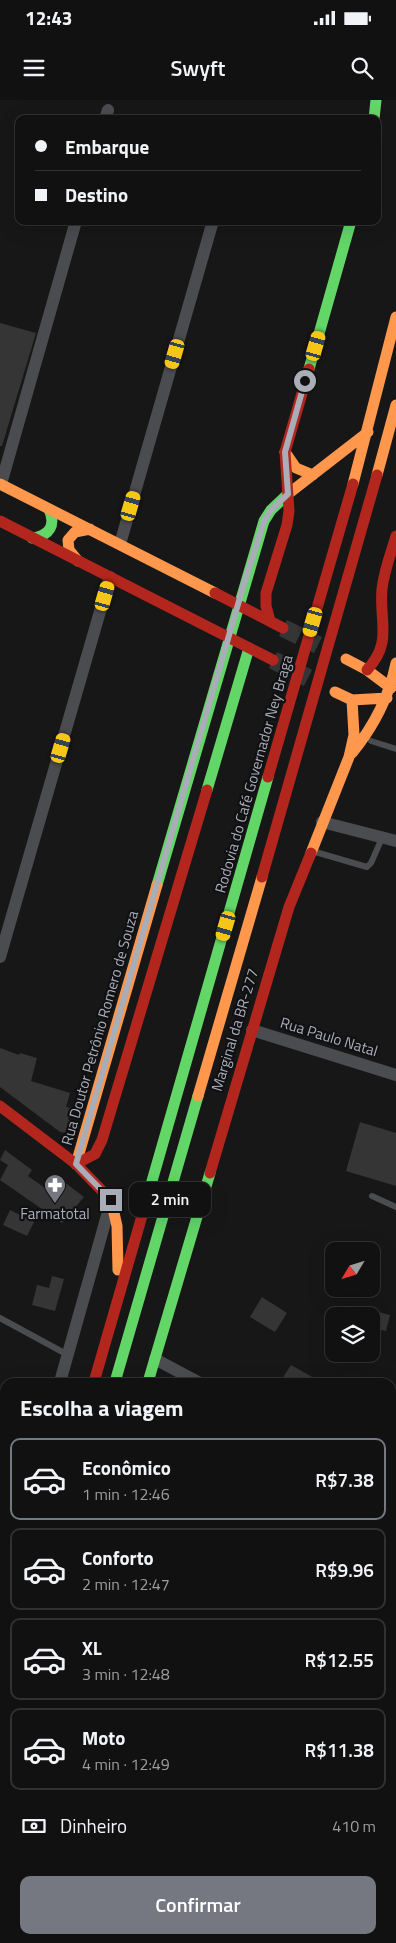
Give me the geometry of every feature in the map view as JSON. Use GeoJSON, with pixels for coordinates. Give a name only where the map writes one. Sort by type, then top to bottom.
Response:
{"type":"FeatureCollection","features":[{"type":"Feature","properties":{"kind":"main road"},"geometry":{"type":"LineString","coordinates":[[374,115],[376,100]]}},
{"type":"Feature","properties":{"kind":"main road"},"geometry":{"type":"LineString","coordinates":[[270,621],[266,606],[266,593],[287,525],[288,494],[285,452],[350,225]]}},
{"type":"Feature","properties":{"kind":"main road","name":"Rodovia do Café Governador Ney Braga"},"geometry":{"type":"LineString","coordinates":[[95,1378],[368,432],[396,318]]}},
{"type":"Feature","properties":{"kind":"main road"},"geometry":{"type":"LineString","coordinates":[[115,1378],[357,549],[396,405]]}},
{"type":"Feature","properties":{"kind":"main road","name":"Rua Doutor Petrônio Romero de Souza"},"geometry":{"type":"LineString","coordinates":[[76,1164],[238,604],[264,521],[271,510],[288,494],[368,432]]}},
{"type":"Feature","properties":{"kind":"main road"},"geometry":{"type":"LineString","coordinates":[[285,452],[296,470],[313,475]]}},
{"type":"Feature","properties":{"kind":"main road"},"geometry":{"type":"LineString","coordinates":[[0,484],[283,628]]}},
{"type":"Feature","properties":{"kind":"main road"},"geometry":{"type":"LineString","coordinates":[[32,538],[41,538],[49,534],[53,526],[53,517],[49,509]]}},
{"type":"Feature","properties":{"kind":"main road"},"geometry":{"type":"LineString","coordinates":[[0,521],[273,660]]}},
{"type":"Feature","properties":{"kind":"main road"},"geometry":{"type":"LineString","coordinates":[[78,561],[70,555],[67,545],[70,535],[79,529],[90,529]]}},
{"type":"Feature","properties":{"kind":"main road"},"geometry":{"type":"LineString","coordinates":[[367,670],[378,661],[388,638],[382,589],[396,536]]}},
{"type":"Feature","properties":{"kind":"main road"},"geometry":{"type":"LineString","coordinates":[[387,571],[395,592]]}},
{"type":"Feature","properties":{"kind":"main road","name":"Rua Doutor Petrônio Romero de Souza"},"geometry":{"type":"LineString","coordinates":[[76,1164],[95,1154],[102,1140],[249,648]]}},
{"type":"Feature","properties":{"kind":"main road"},"geometry":{"type":"LineString","coordinates":[[346,659],[367,670],[389,693]]}},
{"type":"Feature","properties":{"kind":"main road"},"geometry":{"type":"LineString","coordinates":[[350,757],[368,733],[389,693],[396,663]]}},
{"type":"Feature","properties":{"kind":"main road"},"geometry":{"type":"LineString","coordinates":[[352,700],[361,697],[367,691],[370,683],[367,670]]}},
{"type":"Feature","properties":{"kind":"main road"},"geometry":{"type":"LineString","coordinates":[[335,692],[352,700],[389,693]]}},
{"type":"Feature","properties":{"kind":"main road"},"geometry":{"type":"LineString","coordinates":[[350,757],[354,735],[352,700]]}},
{"type":"Feature","properties":{"kind":"main road","name":"Marginal da BR-277"},"geometry":{"type":"LineString","coordinates":[[149,1378],[289,908],[322,822],[350,757],[371,741],[389,721]]}},
{"type":"Feature","properties":{"kind":"main road"},"geometry":{"type":"LineString","coordinates":[[0,1106],[76,1164],[111,1200],[116,1214],[118,1230],[116,1306]]}},
{"type":"Feature","properties":{"kind":"street"},"geometry":{"type":"LineString","coordinates":[[0,484],[75,225]]}},
{"type":"Feature","properties":{"kind":"street"},"geometry":{"type":"LineString","coordinates":[[120,544],[212,225]]}},
{"type":"Feature","properties":{"kind":"street"},"geometry":{"type":"LineString","coordinates":[[0,957],[110,577]]}},
{"type":"Feature","properties":{"kind":"street"},"geometry":{"type":"LineString","coordinates":[[322,822],[396,841]]}},
{"type":"Feature","properties":{"kind":"street","name":"Rua Paulo Natal"},"geometry":{"type":"LineString","coordinates":[[252,1030],[396,1075]]}},
{"type":"Feature","properties":{"kind":"street"},"geometry":{"type":"LineString","coordinates":[[61,1378],[111,1200]]}},
{"type":"Feature","properties":{"kind":"street"},"geometry":{"type":"LineString","coordinates":[[155,1359],[191,1378]]}},
{"type":"Feature","properties":{"kind":"lane"},"geometry":{"type":"LineString","coordinates":[[371,741],[396,749]]}},
{"type":"Feature","properties":{"kind":"lane"},"geometry":{"type":"LineString","coordinates":[[311,851],[367,867],[372,863],[382,838]]}},
{"type":"Feature","properties":{"kind":"lane"},"geometry":{"type":"LineString","coordinates":[[372,1196],[396,1207]]}},
{"type":"Feature","properties":{"kind":"lane"},"geometry":{"type":"LineString","coordinates":[[0,1318],[68,1355]]}},
{"type":"Feature","properties":{"kind":"building"},"geometry":{"type":"Polygon","coordinates":[[[0,323],[36,333],[2,446],[0,446],[0,323]]]}},
{"type":"Feature","properties":{"kind":"building"},"geometry":{"type":"Polygon","coordinates":[[[0,1048],[19,1055],[20,1053],[37,1058],[31,1081],[70,1093],[66,1107],[72,1108],[68,1120],[71,1120],[67,1133],[60,1132],[0,1087],[0,1048]]]}},
{"type":"Feature","properties":{"kind":"building"},"geometry":{"type":"Polygon","coordinates":[[[360,1122],[396,1133],[396,1186],[346,1171],[360,1122]]]}},
{"type":"Feature","properties":{"kind":"building"},"geometry":{"type":"Polygon","coordinates":[[[5,1150],[32,1170],[28,1176],[45,1188],[55,1175],[84,1197],[62,1223],[0,1180],[8,1165],[0,1160],[5,1150]]]}},
{"type":"Feature","properties":{"kind":"building"},"geometry":{"type":"Polygon","coordinates":[[[10,1210],[34,1222],[27,1236],[3,1225],[10,1210]]]}},
{"type":"Feature","properties":{"kind":"building"},"geometry":{"type":"Polygon","coordinates":[[[52,1276],[64,1279],[55,1311],[32,1305],[37,1285],[49,1288],[52,1276]]]}},
{"type":"Feature","properties":{"kind":"building"},"geometry":{"type":"Polygon","coordinates":[[[262,1297],[287,1313],[275,1332],[250,1317],[262,1297]]]}},
{"type":"Feature","properties":{"kind":"building"},"geometry":{"type":"Polygon","coordinates":[[[380,1312],[390,1315],[386,1331],[380,1330],[380,1312]]]}},
{"type":"Feature","properties":{"kind":"building"},"geometry":{"type":"Polygon","coordinates":[[[291,1365],[314,1378],[283,1378],[291,1365]]]}},
{"type":"Feature","properties":{"kind":"tunnel"},"geometry":{"type":"LineString","coordinates":[[283,628],[318,645]]}},
{"type":"Feature","properties":{"kind":"tunnel"},"geometry":{"type":"LineString","coordinates":[[273,660],[308,678]]}},
{"type":"Feature","properties":{"kind":"traffic: fast"},"geometry":{"type":"LineString","coordinates":[[374,115],[376,100]]}},
{"type":"Feature","properties":{"kind":"traffic: fast"},"geometry":{"type":"LineString","coordinates":[[309,369],[350,225]]}},
{"type":"Feature","properties":{"kind":"traffic: fast"},"geometry":{"type":"LineString","coordinates":[[157,885],[264,521],[271,510],[288,494]]}},
{"type":"Feature","properties":{"kind":"traffic: fast"},"geometry":{"type":"LineString","coordinates":[[32,538],[43,535],[50,529],[52,520],[49,509]]}},
{"type":"Feature","properties":{"kind":"traffic: fast"},"geometry":{"type":"LineString","coordinates":[[207,790],[249,648]]}},
{"type":"Feature","properties":{"kind":"traffic: fast"},"geometry":{"type":"LineString","coordinates":[[148,1195],[268,777]]}},
{"type":"Feature","properties":{"kind":"traffic: fast"},"geometry":{"type":"LineString","coordinates":[[116,1378],[198,1096]]}},
{"type":"Feature","properties":{"kind":"traffic: fast"},"geometry":{"type":"LineString","coordinates":[[149,1378],[210,1173]]}},
{"type":"Feature","properties":{"kind":"traffic: slow"},"geometry":{"type":"LineString","coordinates":[[353,484],[396,317]]}},
{"type":"Feature","properties":{"kind":"traffic: slow"},"geometry":{"type":"LineString","coordinates":[[377,475],[396,405]]}},
{"type":"Feature","properties":{"kind":"traffic: slow"},"geometry":{"type":"LineString","coordinates":[[288,494],[368,432]]}},
{"type":"Feature","properties":{"kind":"traffic: slow"},"geometry":{"type":"LineString","coordinates":[[285,452],[296,468],[313,475]]}},
{"type":"Feature","properties":{"kind":"traffic: slow"},"geometry":{"type":"LineString","coordinates":[[0,484],[215,593]]}},
{"type":"Feature","properties":{"kind":"traffic: slow"},"geometry":{"type":"LineString","coordinates":[[78,561],[69,550],[68,540],[75,532],[90,529]]}},
{"type":"Feature","properties":{"kind":"traffic: slow"},"geometry":{"type":"LineString","coordinates":[[346,659],[367,670],[391,688]]}},
{"type":"Feature","properties":{"kind":"traffic: slow"},"geometry":{"type":"LineString","coordinates":[[352,753],[380,711],[396,663]]}},
{"type":"Feature","properties":{"kind":"traffic: slow"},"geometry":{"type":"LineString","coordinates":[[335,692],[352,700],[387,698]]}},
{"type":"Feature","properties":{"kind":"traffic: slow"},"geometry":{"type":"LineString","coordinates":[[311,853],[349,757],[354,735],[352,700]]}},
{"type":"Feature","properties":{"kind":"traffic: slow"},"geometry":{"type":"LineString","coordinates":[[198,1096],[262,877]]}},
{"type":"Feature","properties":{"kind":"traffic: slow"},"geometry":{"type":"LineString","coordinates":[[76,1164],[157,885]]}},
{"type":"Feature","properties":{"kind":"traffic: slow"},"geometry":{"type":"LineString","coordinates":[[111,1200],[117,1226],[118,1270]]}},
{"type":"Feature","properties":{"kind":"traffic: jam"},"geometry":{"type":"LineString","coordinates":[[270,621],[266,606],[266,593],[287,525],[289,511],[285,452],[309,369]]}},
{"type":"Feature","properties":{"kind":"traffic: jam"},"geometry":{"type":"LineString","coordinates":[[262,877],[377,475]]}},
{"type":"Feature","properties":{"kind":"traffic: jam"},"geometry":{"type":"LineString","coordinates":[[268,777],[353,484]]}},
{"type":"Feature","properties":{"kind":"traffic: jam"},"geometry":{"type":"LineString","coordinates":[[0,521],[273,660]]}},
{"type":"Feature","properties":{"kind":"traffic: jam"},"geometry":{"type":"LineString","coordinates":[[367,670],[375,660],[382,641],[382,589],[396,536]]}},
{"type":"Feature","properties":{"kind":"traffic: jam"},"geometry":{"type":"LineString","coordinates":[[215,593],[283,628]]}},
{"type":"Feature","properties":{"kind":"traffic: jam"},"geometry":{"type":"LineString","coordinates":[[76,1164],[95,1154],[102,1140],[207,790]]}},
{"type":"Feature","properties":{"kind":"traffic: jam"},"geometry":{"type":"LineString","coordinates":[[210,1173],[289,907],[311,853]]}},
{"type":"Feature","properties":{"kind":"traffic: jam"},"geometry":{"type":"LineString","coordinates":[[0,1106],[76,1164],[111,1200]]}},
{"type":"Feature","properties":{"kind":"traffic: jam"},"geometry":{"type":"LineString","coordinates":[[95,1378],[148,1195]]}},
{"type":"Feature","properties":{"kind":"place","name":"Farmatotal"},"geometry":{"type":"Point","coordinates":[55,1204]}},
{"type":"Feature","properties":{"kind":"route"},"geometry":{"type":"LineString","coordinates":[[111,1200],[76,1164],[243,587],[264,521],[271,510],[288,494],[285,452],[305,381]]}}]}
